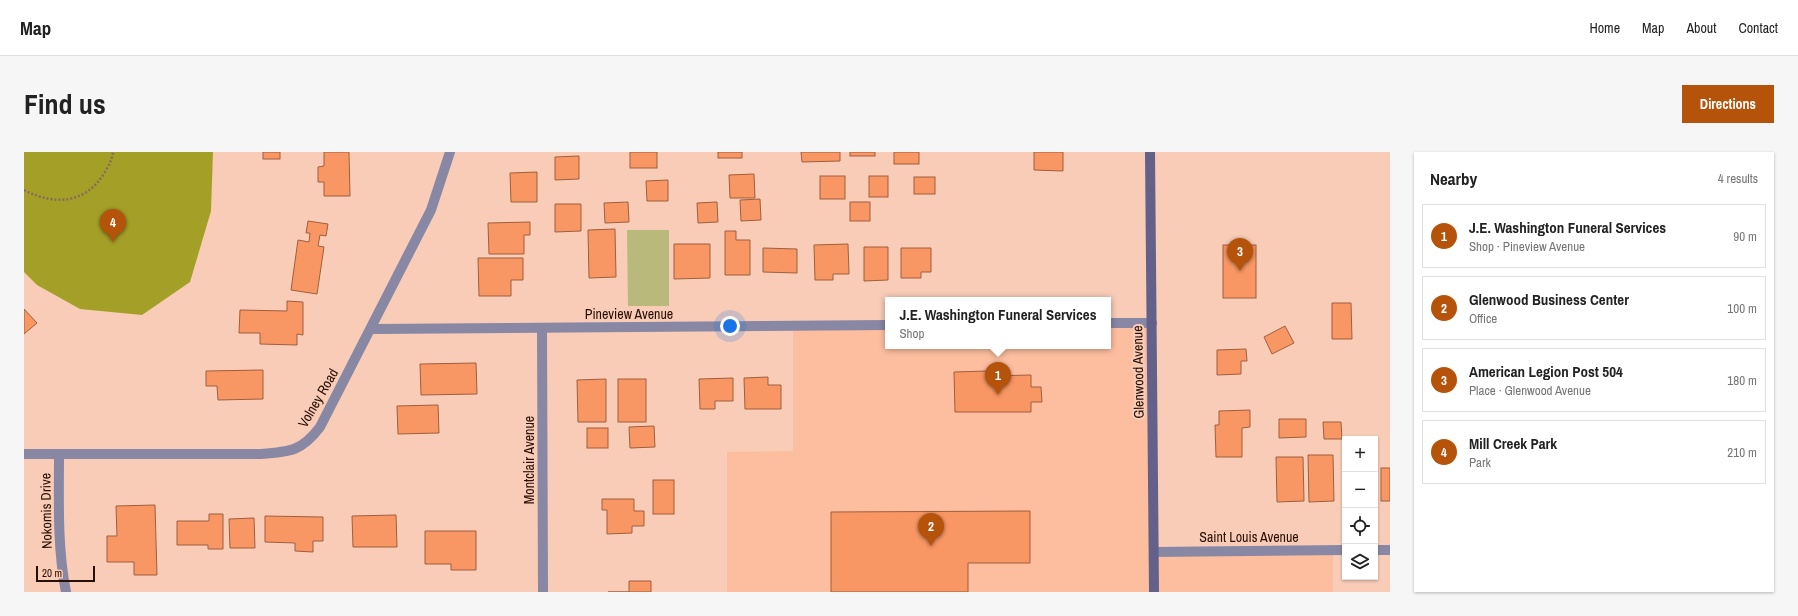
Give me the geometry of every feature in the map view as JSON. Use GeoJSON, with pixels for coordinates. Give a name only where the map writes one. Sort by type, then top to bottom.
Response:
{"type":"FeatureCollection","features":[{"type":"Feature","properties":{"kind":"main road","name":"Glenwood Avenue"},"geometry":{"type":"LineString","coordinates":[[1150,152],[1154,592]]}},
{"type":"Feature","properties":{"kind":"street","name":"Volney Road"},"geometry":{"type":"LineString","coordinates":[[24,454],[261,454],[281,453],[301,448],[312,438],[320,427],[371,330],[431,210],[450,152]]}},
{"type":"Feature","properties":{"kind":"street"},"geometry":{"type":"LineString","coordinates":[[1111,324],[1152,323]]}},
{"type":"Feature","properties":{"kind":"street","name":"Pineview Avenue"},"geometry":{"type":"LineString","coordinates":[[371,330],[885,326]]}},
{"type":"Feature","properties":{"kind":"street","name":"Montclair Avenue"},"geometry":{"type":"LineString","coordinates":[[542,329],[543,592]]}},
{"type":"Feature","properties":{"kind":"street","name":"Nokomis Drive"},"geometry":{"type":"LineString","coordinates":[[59,454],[60,541],[62,575],[66,592]]}},
{"type":"Feature","properties":{"kind":"street","name":"Saint Louis Avenue"},"geometry":{"type":"LineString","coordinates":[[1154,552],[1342,550]]}},
{"type":"Feature","properties":{"kind":"street"},"geometry":{"type":"LineString","coordinates":[[1378,550],[1390,550]]}},
{"type":"Feature","properties":{"kind":"path"},"geometry":{"type":"LineString","coordinates":[[24,190],[41,197],[60,200],[75,198],[89,191],[100,180],[112,160],[113,152]]}},
{"type":"Feature","properties":{"kind":"shaded area"},"geometry":{"type":"Polygon","coordinates":[[[24,152],[213,152],[211,211],[190,282],[142,315],[80,309],[37,285],[24,272],[24,152]]]}},
{"type":"Feature","properties":{"kind":"shaded area"},"geometry":{"type":"Polygon","coordinates":[[[627,230],[669,230],[669,306],[628,306],[627,230]]]}},
{"type":"Feature","properties":{"kind":"shaded area"},"geometry":{"type":"Polygon","coordinates":[[[1111,323],[1152,323],[1154,552],[1333,550],[1333,592],[727,592],[727,452],[793,451],[793,327],[885,325],[885,349],[1111,349],[1111,323]]]}},
{"type":"Feature","properties":{"kind":"building"},"geometry":{"type":"Polygon","coordinates":[[[263,152],[280,152],[280,159],[263,159],[263,152]]]}},
{"type":"Feature","properties":{"kind":"building"},"geometry":{"type":"Polygon","coordinates":[[[324,152],[349,152],[350,196],[324,196],[324,182],[318,182],[318,167],[324,166],[324,152]]]}},
{"type":"Feature","properties":{"kind":"building"},"geometry":{"type":"Polygon","coordinates":[[[630,152],[657,152],[657,168],[630,168],[630,152]]]}},
{"type":"Feature","properties":{"kind":"building"},"geometry":{"type":"Polygon","coordinates":[[[718,152],[742,152],[742,158],[718,158],[718,152]]]}},
{"type":"Feature","properties":{"kind":"building"},"geometry":{"type":"Polygon","coordinates":[[[801,152],[840,152],[840,161],[802,162],[801,152]]]}},
{"type":"Feature","properties":{"kind":"building"},"geometry":{"type":"Polygon","coordinates":[[[850,152],[875,152],[875,156],[850,156],[850,152]]]}},
{"type":"Feature","properties":{"kind":"building"},"geometry":{"type":"Polygon","coordinates":[[[894,152],[919,152],[919,164],[894,164],[894,152]]]}},
{"type":"Feature","properties":{"kind":"building"},"geometry":{"type":"Polygon","coordinates":[[[1034,152],[1063,152],[1063,171],[1034,170],[1034,152]]]}},
{"type":"Feature","properties":{"kind":"building"},"geometry":{"type":"Polygon","coordinates":[[[579,156],[579,179],[555,180],[555,157],[579,156]]]}},
{"type":"Feature","properties":{"kind":"building"},"geometry":{"type":"Polygon","coordinates":[[[537,172],[537,202],[511,202],[510,173],[537,172]]]}},
{"type":"Feature","properties":{"kind":"building"},"geometry":{"type":"Polygon","coordinates":[[[754,174],[755,198],[730,198],[729,175],[754,174]]]}},
{"type":"Feature","properties":{"kind":"building"},"geometry":{"type":"Polygon","coordinates":[[[820,176],[845,176],[845,199],[820,199],[820,176]]]}},
{"type":"Feature","properties":{"kind":"building"},"geometry":{"type":"Polygon","coordinates":[[[869,176],[888,176],[888,197],[869,197],[869,176]]]}},
{"type":"Feature","properties":{"kind":"building"},"geometry":{"type":"Polygon","coordinates":[[[914,177],[935,177],[935,194],[914,194],[914,177]]]}},
{"type":"Feature","properties":{"kind":"building"},"geometry":{"type":"Polygon","coordinates":[[[668,180],[668,201],[647,201],[646,181],[668,180]]]}},
{"type":"Feature","properties":{"kind":"building"},"geometry":{"type":"Polygon","coordinates":[[[760,199],[761,220],[741,221],[740,200],[760,199]]]}},
{"type":"Feature","properties":{"kind":"building"},"geometry":{"type":"Polygon","coordinates":[[[628,202],[629,222],[605,223],[604,203],[628,202]]]}},
{"type":"Feature","properties":{"kind":"building"},"geometry":{"type":"Polygon","coordinates":[[[717,202],[718,222],[698,223],[697,203],[717,202]]]}},
{"type":"Feature","properties":{"kind":"building"},"geometry":{"type":"Polygon","coordinates":[[[850,202],[870,202],[870,221],[850,221],[850,202]]]}},
{"type":"Feature","properties":{"kind":"building"},"geometry":{"type":"Polygon","coordinates":[[[555,204],[581,204],[581,231],[555,232],[555,204]]]}},
{"type":"Feature","properties":{"kind":"building"},"geometry":{"type":"Polygon","coordinates":[[[308,221],[328,224],[326,236],[320,235],[318,246],[324,247],[317,294],[291,290],[298,240],[309,242],[310,233],[306,233],[308,221]]]}},
{"type":"Feature","properties":{"kind":"building"},"geometry":{"type":"Polygon","coordinates":[[[530,222],[530,235],[524,235],[524,254],[489,254],[488,223],[530,222]]]}},
{"type":"Feature","properties":{"kind":"building"},"geometry":{"type":"Polygon","coordinates":[[[615,229],[616,277],[589,278],[588,230],[615,229]]]}},
{"type":"Feature","properties":{"kind":"building"},"geometry":{"type":"Polygon","coordinates":[[[725,231],[736,231],[736,240],[750,240],[750,275],[725,275],[725,231]]]}},
{"type":"Feature","properties":{"kind":"building"},"geometry":{"type":"Polygon","coordinates":[[[674,244],[710,244],[710,278],[674,279],[674,244]]]}},
{"type":"Feature","properties":{"kind":"building"},"geometry":{"type":"Polygon","coordinates":[[[848,244],[849,274],[833,274],[833,280],[815,280],[814,245],[848,244]]]}},
{"type":"Feature","properties":{"kind":"building"},"geometry":{"type":"Polygon","coordinates":[[[1223,245],[1256,245],[1256,298],[1223,298],[1223,245]]]}},
{"type":"Feature","properties":{"kind":"building"},"geometry":{"type":"Polygon","coordinates":[[[864,247],[888,247],[888,280],[864,281],[864,247]]]}},
{"type":"Feature","properties":{"kind":"building"},"geometry":{"type":"Polygon","coordinates":[[[763,248],[797,249],[797,273],[763,272],[763,248]]]}},
{"type":"Feature","properties":{"kind":"building"},"geometry":{"type":"Polygon","coordinates":[[[901,248],[931,248],[931,272],[921,272],[921,278],[901,278],[901,248]]]}},
{"type":"Feature","properties":{"kind":"building"},"geometry":{"type":"Polygon","coordinates":[[[478,258],[523,258],[523,280],[511,280],[511,296],[479,296],[478,258]]]}},
{"type":"Feature","properties":{"kind":"building"},"geometry":{"type":"Polygon","coordinates":[[[287,301],[303,302],[303,335],[297,334],[297,345],[260,344],[260,333],[239,333],[240,310],[287,311],[287,301]]]}},
{"type":"Feature","properties":{"kind":"building"},"geometry":{"type":"Polygon","coordinates":[[[1332,303],[1351,303],[1352,339],[1332,339],[1332,303]]]}},
{"type":"Feature","properties":{"kind":"building"},"geometry":{"type":"Polygon","coordinates":[[[24,309],[37,323],[24,334],[24,309]]]}},
{"type":"Feature","properties":{"kind":"building"},"geometry":{"type":"Polygon","coordinates":[[[1285,326],[1294,343],[1272,354],[1264,337],[1285,326]]]}},
{"type":"Feature","properties":{"kind":"building"},"geometry":{"type":"Polygon","coordinates":[[[1246,349],[1247,361],[1241,361],[1241,374],[1217,375],[1217,350],[1246,349]]]}},
{"type":"Feature","properties":{"kind":"building"},"geometry":{"type":"Polygon","coordinates":[[[476,363],[477,394],[421,395],[420,364],[476,363]]]}},
{"type":"Feature","properties":{"kind":"building"},"geometry":{"type":"Polygon","coordinates":[[[263,370],[263,399],[218,400],[217,386],[206,386],[206,371],[263,370]]]}},
{"type":"Feature","properties":{"kind":"building"},"geometry":{"type":"Polygon","coordinates":[[[987,371],[987,376],[1031,375],[1031,387],[1041,387],[1042,402],[1031,402],[1031,412],[955,412],[954,372],[987,371]]]}},
{"type":"Feature","properties":{"kind":"building"},"geometry":{"type":"Polygon","coordinates":[[[768,377],[768,385],[781,385],[781,409],[745,409],[744,378],[768,377]]]}},
{"type":"Feature","properties":{"kind":"building"},"geometry":{"type":"Polygon","coordinates":[[[733,378],[733,401],[715,401],[715,409],[700,409],[699,379],[733,378]]]}},
{"type":"Feature","properties":{"kind":"building"},"geometry":{"type":"Polygon","coordinates":[[[606,379],[606,422],[578,422],[577,380],[606,379]]]}},
{"type":"Feature","properties":{"kind":"building"},"geometry":{"type":"Polygon","coordinates":[[[618,379],[646,379],[646,422],[618,422],[618,379]]]}},
{"type":"Feature","properties":{"kind":"building"},"geometry":{"type":"Polygon","coordinates":[[[438,405],[439,433],[398,434],[397,406],[438,405]]]}},
{"type":"Feature","properties":{"kind":"building"},"geometry":{"type":"Polygon","coordinates":[[[1250,410],[1250,427],[1242,428],[1242,457],[1216,457],[1215,425],[1219,425],[1219,411],[1250,410]]]}},
{"type":"Feature","properties":{"kind":"building"},"geometry":{"type":"Polygon","coordinates":[[[1279,419],[1306,419],[1306,437],[1279,438],[1279,419]]]}},
{"type":"Feature","properties":{"kind":"building"},"geometry":{"type":"Polygon","coordinates":[[[1323,422],[1341,422],[1342,439],[1324,439],[1323,422]]]}},
{"type":"Feature","properties":{"kind":"building"},"geometry":{"type":"Polygon","coordinates":[[[654,426],[655,447],[630,448],[629,427],[654,426]]]}},
{"type":"Feature","properties":{"kind":"building"},"geometry":{"type":"Polygon","coordinates":[[[587,428],[608,428],[608,448],[587,448],[587,428]]]}},
{"type":"Feature","properties":{"kind":"building"},"geometry":{"type":"Polygon","coordinates":[[[1308,455],[1333,455],[1334,501],[1309,502],[1308,455]]]}},
{"type":"Feature","properties":{"kind":"building"},"geometry":{"type":"Polygon","coordinates":[[[1276,457],[1303,457],[1304,501],[1277,502],[1276,457]]]}},
{"type":"Feature","properties":{"kind":"building"},"geometry":{"type":"Polygon","coordinates":[[[1381,468],[1390,468],[1390,501],[1381,501],[1381,468]]]}},
{"type":"Feature","properties":{"kind":"building"},"geometry":{"type":"Polygon","coordinates":[[[653,480],[674,480],[674,514],[653,514],[653,480]]]}},
{"type":"Feature","properties":{"kind":"building"},"geometry":{"type":"Polygon","coordinates":[[[602,499],[634,499],[634,511],[644,511],[644,526],[632,526],[632,533],[607,534],[607,510],[602,510],[602,499]]]}},
{"type":"Feature","properties":{"kind":"building"},"geometry":{"type":"Polygon","coordinates":[[[155,505],[157,575],[134,575],[134,562],[107,562],[107,536],[117,536],[116,506],[155,505]]]}},
{"type":"Feature","properties":{"kind":"building"},"geometry":{"type":"Polygon","coordinates":[[[1030,511],[1030,563],[968,563],[968,592],[831,592],[831,512],[1030,511]]]}},
{"type":"Feature","properties":{"kind":"building"},"geometry":{"type":"Polygon","coordinates":[[[209,514],[223,514],[223,549],[208,549],[208,545],[177,545],[177,521],[209,521],[209,514]]]}},
{"type":"Feature","properties":{"kind":"building"},"geometry":{"type":"Polygon","coordinates":[[[396,515],[397,547],[353,547],[352,516],[396,515]]]}},
{"type":"Feature","properties":{"kind":"building"},"geometry":{"type":"Polygon","coordinates":[[[265,516],[323,517],[323,541],[313,541],[313,552],[295,551],[295,543],[265,542],[265,516]]]}},
{"type":"Feature","properties":{"kind":"building"},"geometry":{"type":"Polygon","coordinates":[[[254,518],[255,548],[230,548],[229,519],[254,518]]]}},
{"type":"Feature","properties":{"kind":"building"},"geometry":{"type":"Polygon","coordinates":[[[425,531],[476,531],[476,570],[451,570],[451,564],[425,564],[425,531]]]}},
{"type":"Feature","properties":{"kind":"building"},"geometry":{"type":"Polygon","coordinates":[[[629,581],[651,581],[651,592],[629,592],[629,581]]]}},
{"type":"Feature","properties":{"kind":"place","name":"Mill Creek Park"},"geometry":{"type":"Point","coordinates":[113,242]}},
{"type":"Feature","properties":{"kind":"place","name":"American Legion Post 504"},"geometry":{"type":"Point","coordinates":[1240,271]}},
{"type":"Feature","properties":{"kind":"place","name":"J.E. Washington Funeral Services"},"geometry":{"type":"Point","coordinates":[998,395]}},
{"type":"Feature","properties":{"kind":"place","name":"Glenwood Business Center"},"geometry":{"type":"Point","coordinates":[931,546]}}]}
